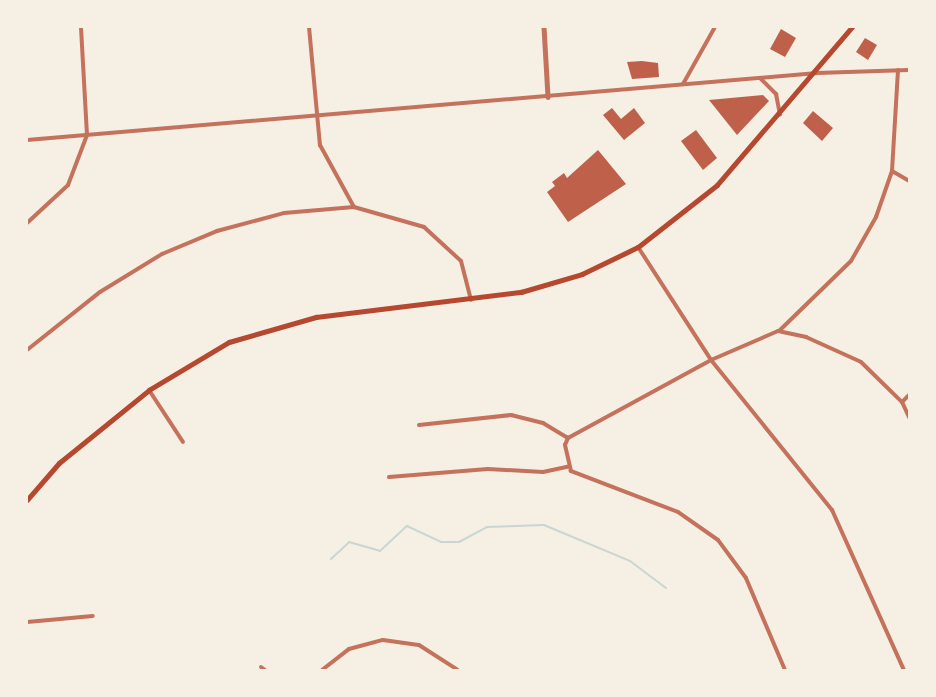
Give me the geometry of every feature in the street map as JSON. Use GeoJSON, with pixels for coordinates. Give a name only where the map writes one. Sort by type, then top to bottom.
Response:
{"type":"FeatureCollection","features":[{"type":"Feature","properties":{"kind":"main road"},"geometry":{"type":"LineString","coordinates":[[27,500],[59,464],[148,390],[210,351],[271,327],[471,300],[582,274],[638,247],[705,197],[817,73],[852,27]]}},
{"type":"Feature","properties":{"kind":"street"},"geometry":{"type":"LineString","coordinates":[[27,223],[68,185],[87,135],[81,27]]}},
{"type":"Feature","properties":{"kind":"street"},"geometry":{"type":"LineString","coordinates":[[309,27],[314,117],[328,163],[354,207]]}},
{"type":"Feature","properties":{"kind":"street"},"geometry":{"type":"LineString","coordinates":[[543,27],[549,97]]}},
{"type":"Feature","properties":{"kind":"street"},"geometry":{"type":"LineString","coordinates":[[682,85],[715,27]]}},
{"type":"Feature","properties":{"kind":"street"},"geometry":{"type":"LineString","coordinates":[[567,467],[564,453],[568,438],[711,360],[778,332],[850,261],[876,216],[892,171],[898,70]]}},
{"type":"Feature","properties":{"kind":"street"},"geometry":{"type":"LineString","coordinates":[[27,141],[817,73],[909,70]]}},
{"type":"Feature","properties":{"kind":"street"},"geometry":{"type":"LineString","coordinates":[[759,78],[776,94],[780,115]]}},
{"type":"Feature","properties":{"kind":"street"},"geometry":{"type":"LineString","coordinates":[[892,171],[909,181]]}},
{"type":"Feature","properties":{"kind":"street"},"geometry":{"type":"LineString","coordinates":[[27,350],[100,292],[162,254],[247,221],[354,207],[407,220],[436,236],[461,261],[471,300]]}},
{"type":"Feature","properties":{"kind":"street"},"geometry":{"type":"LineString","coordinates":[[638,247],[711,360],[832,510],[904,670]]}},
{"type":"Feature","properties":{"kind":"street"},"geometry":{"type":"LineString","coordinates":[[778,332],[806,337],[861,362],[902,402],[909,417]]}},
{"type":"Feature","properties":{"kind":"street"},"geometry":{"type":"LineString","coordinates":[[148,390],[183,442]]}},
{"type":"Feature","properties":{"kind":"street"},"geometry":{"type":"LineString","coordinates":[[902,402],[909,395]]}},
{"type":"Feature","properties":{"kind":"street"},"geometry":{"type":"LineString","coordinates":[[419,425],[511,415],[543,423],[568,438]]}},
{"type":"Feature","properties":{"kind":"street"},"geometry":{"type":"LineString","coordinates":[[389,477],[488,469],[543,472],[567,467],[678,512],[718,540],[746,578],[785,670]]}},
{"type":"Feature","properties":{"kind":"street"},"geometry":{"type":"LineString","coordinates":[[27,622],[93,615]]}},
{"type":"Feature","properties":{"kind":"street"},"geometry":{"type":"LineString","coordinates":[[322,670],[349,649],[383,640],[419,645],[458,670]]}},
{"type":"Feature","properties":{"kind":"building"},"geometry":{"type":"Polygon","coordinates":[[[781,29],[796,38],[785,57],[770,49],[781,29]]]}},
{"type":"Feature","properties":{"kind":"building"},"geometry":{"type":"Polygon","coordinates":[[[865,38],[877,45],[868,60],[856,52],[865,38]]]}},
{"type":"Feature","properties":{"kind":"building"},"geometry":{"type":"Polygon","coordinates":[[[627,62],[658,63],[659,77],[632,79],[627,62]]]}},
{"type":"Feature","properties":{"kind":"building"},"geometry":{"type":"Polygon","coordinates":[[[763,95],[769,101],[737,135],[709,100],[763,95]]]}},
{"type":"Feature","properties":{"kind":"building"},"geometry":{"type":"Polygon","coordinates":[[[612,108],[621,119],[634,108],[645,123],[624,140],[603,115],[612,108]]]}},
{"type":"Feature","properties":{"kind":"building"},"geometry":{"type":"Polygon","coordinates":[[[813,111],[833,128],[822,141],[803,123],[813,111]]]}},
{"type":"Feature","properties":{"kind":"building"},"geometry":{"type":"Polygon","coordinates":[[[696,130],[717,158],[703,170],[681,141],[696,130]]]}},
{"type":"Feature","properties":{"kind":"building"},"geometry":{"type":"Polygon","coordinates":[[[598,150],[626,184],[568,222],[547,192],[555,186],[552,182],[564,173],[567,178],[598,150]]]}},
{"type":"Feature","properties":{"kind":"waterway"},"geometry":{"type":"LineString","coordinates":[[331,559],[349,542],[380,551],[407,526],[441,542],[459,542],[487,527],[544,525],[630,561],[666,588]]}}]}
